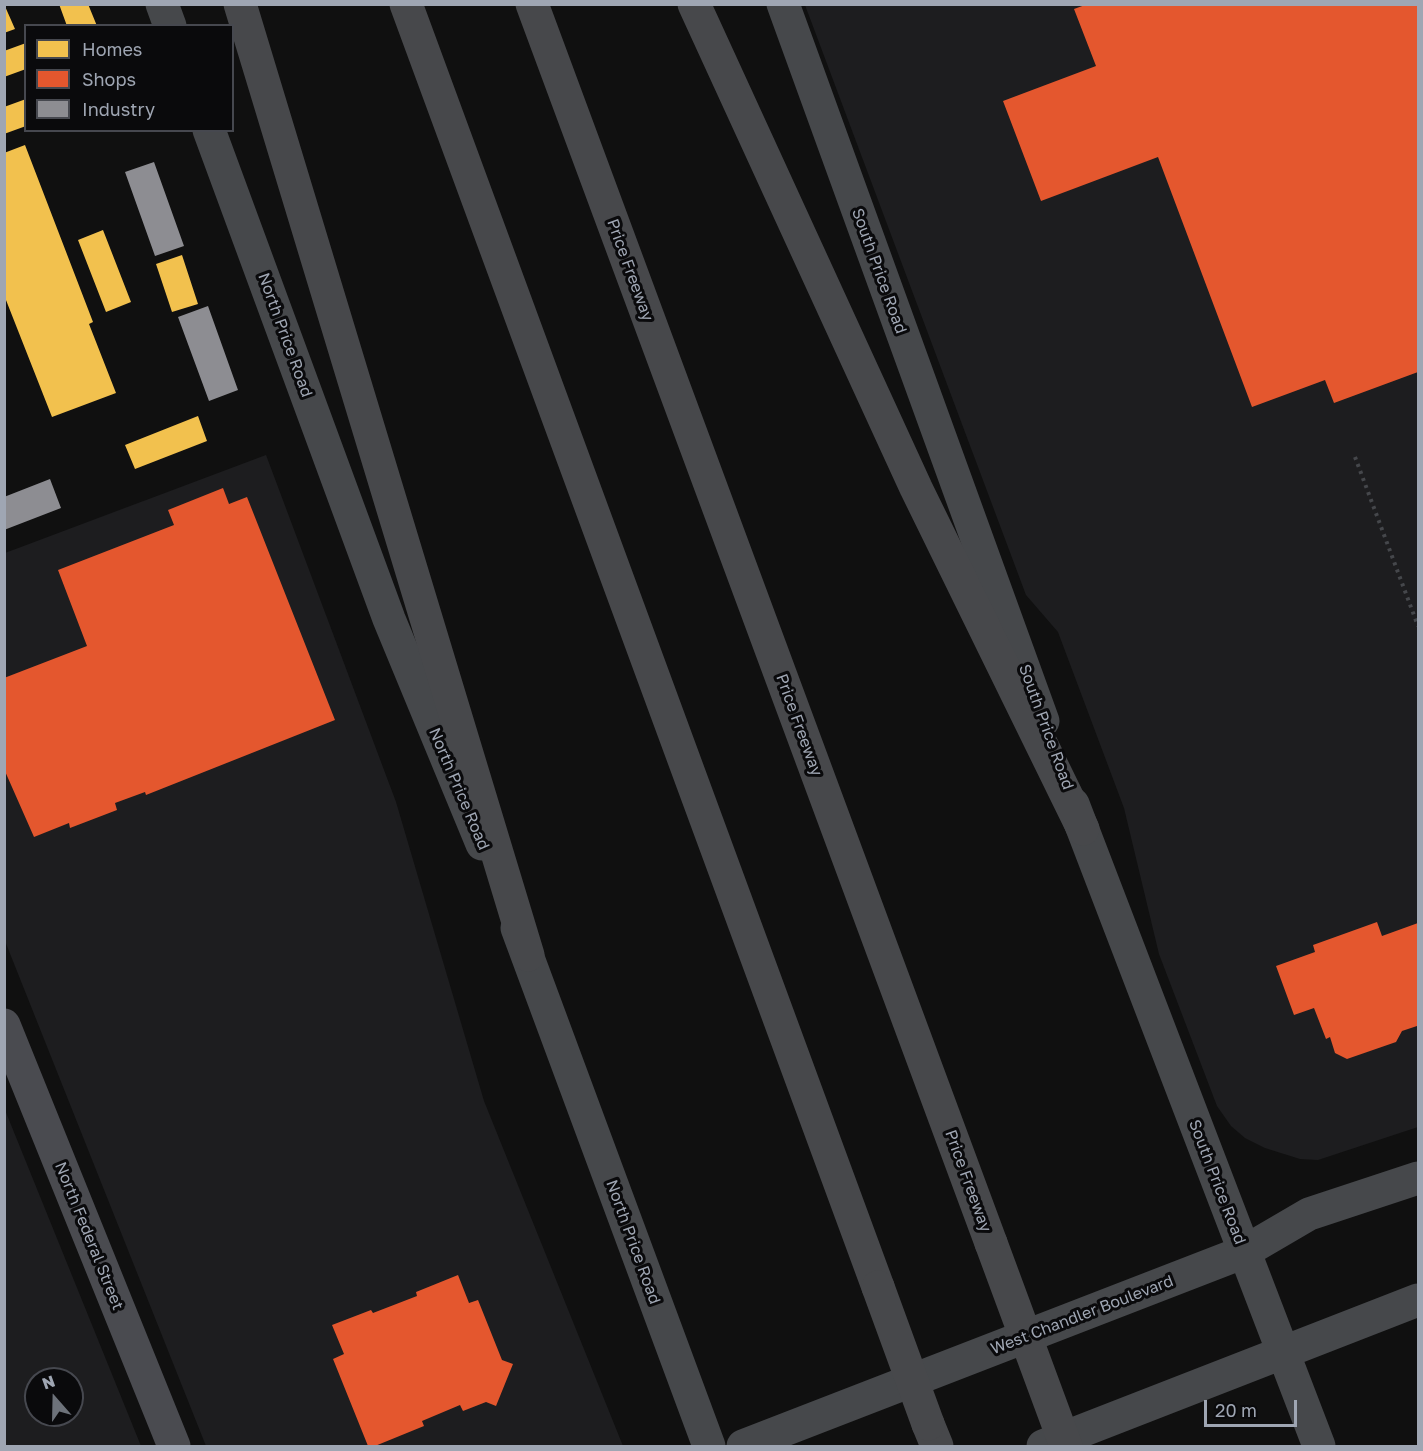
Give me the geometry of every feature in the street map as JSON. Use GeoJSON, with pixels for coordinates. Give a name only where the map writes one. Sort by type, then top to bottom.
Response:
{"type":"FeatureCollection","features":[{"type":"Feature","properties":{"kind":"highway"},"geometry":{"type":"LineString","coordinates":[[240,4],[528,955]]}},
{"type":"Feature","properties":{"kind":"highway"},"geometry":{"type":"LineString","coordinates":[[406,4],[937,1446]]}},
{"type":"Feature","properties":{"kind":"highway","name":"Price Freeway"},"geometry":{"type":"LineString","coordinates":[[532,4],[1066,1446]]}},
{"type":"Feature","properties":{"kind":"highway"},"geometry":{"type":"LineString","coordinates":[[694,4],[916,488],[1083,829]]}},
{"type":"Feature","properties":{"kind":"main road"},"geometry":{"type":"LineString","coordinates":[[162,4],[169,24]]}},
{"type":"Feature","properties":{"kind":"main road","name":"South Price Road"},"geometry":{"type":"LineString","coordinates":[[783,4],[1083,829],[1281,1352],[1319,1446]]}},
{"type":"Feature","properties":{"kind":"main road","name":"North Price Road"},"geometry":{"type":"LineString","coordinates":[[210,132],[388,619],[528,955],[709,1446]]}},
{"type":"Feature","properties":{"kind":"main road","name":"West Chandler Boulevard"},"geometry":{"type":"LineString","coordinates":[[743,1446],[1244,1252],[1309,1214],[1419,1178]]}},
{"type":"Feature","properties":{"kind":"main road"},"geometry":{"type":"LineString","coordinates":[[1043,1446],[1419,1300]]}},
{"type":"Feature","properties":{"kind":"street","name":"North Federal Street"},"geometry":{"type":"LineString","coordinates":[[4,1024],[174,1446]]}},
{"type":"Feature","properties":{"kind":"path"},"geometry":{"type":"LineString","coordinates":[[1355,458],[1419,626]]}},
{"type":"Feature","properties":{"kind":"shaded area"},"geometry":{"type":"Polygon","coordinates":[[[805,5],[1418,5],[1418,1127],[1318,1160],[1300,1159],[1265,1148],[1245,1138],[1231,1126],[1217,1106],[1159,954],[1124,808],[1058,632],[1026,595],[805,5]]]}},
{"type":"Feature","properties":{"kind":"shaded area"},"geometry":{"type":"Polygon","coordinates":[[[266,455],[396,802],[484,1101],[623,1446],[206,1446],[5,941],[5,553],[266,455]]]}},
{"type":"Feature","properties":{"kind":"shaded area"},"geometry":{"type":"Polygon","coordinates":[[[5,1110],[141,1446],[5,1446],[5,1110]]]}},
{"type":"Feature","properties":{"kind":"building: Homes"},"geometry":{"type":"Polygon","coordinates":[[[4,4],[15,29],[4,33],[4,4]]]}},
{"type":"Feature","properties":{"kind":"building: Homes"},"geometry":{"type":"Polygon","coordinates":[[[59,4],[88,4],[96,24],[66,24],[59,4]]]}},
{"type":"Feature","properties":{"kind":"building: Homes"},"geometry":{"type":"Polygon","coordinates":[[[24,44],[24,70],[4,77],[4,51],[24,44]]]}},
{"type":"Feature","properties":{"kind":"building: Homes"},"geometry":{"type":"Polygon","coordinates":[[[24,100],[24,127],[4,134],[4,107],[24,100]]]}},
{"type":"Feature","properties":{"kind":"building: Homes"},"geometry":{"type":"Polygon","coordinates":[[[25,145],[93,322],[89,324],[116,393],[52,417],[4,295],[4,153],[25,145]]]}},
{"type":"Feature","properties":{"kind":"building: Homes"},"geometry":{"type":"Polygon","coordinates":[[[103,230],[131,302],[106,312],[78,240],[103,230]]]}},
{"type":"Feature","properties":{"kind":"building: Homes"},"geometry":{"type":"Polygon","coordinates":[[[182,255],[198,304],[172,312],[156,264],[182,255]]]}},
{"type":"Feature","properties":{"kind":"building: Homes"},"geometry":{"type":"Polygon","coordinates":[[[198,416],[207,441],[135,469],[125,445],[198,416]]]}},
{"type":"Feature","properties":{"kind":"building: Shops"},"geometry":{"type":"Polygon","coordinates":[[[1085,5],[1418,5],[1418,372],[1334,403],[1325,380],[1252,407],[1158,157],[1041,201],[1003,101],[1096,66],[1074,9],[1085,5]]]}},
{"type":"Feature","properties":{"kind":"building: Shops"},"geometry":{"type":"Polygon","coordinates":[[[223,488],[229,504],[247,497],[335,720],[146,795],[145,792],[115,803],[117,810],[70,828],[69,823],[34,837],[4,769],[4,678],[87,646],[58,570],[174,525],[168,510],[223,488]]]}},
{"type":"Feature","properties":{"kind":"building: Shops"},"geometry":{"type":"Polygon","coordinates":[[[1377,922],[1382,936],[1418,923],[1418,1031],[1417,1026],[1402,1031],[1396,1042],[1347,1059],[1335,1053],[1330,1037],[1326,1039],[1314,1008],[1294,1015],[1276,966],[1315,952],[1313,945],[1377,922]]]}},
{"type":"Feature","properties":{"kind":"building: Shops"},"geometry":{"type":"Polygon","coordinates":[[[458,1275],[469,1303],[478,1300],[502,1360],[513,1364],[496,1406],[486,1402],[463,1411],[460,1405],[422,1421],[424,1426],[375,1446],[368,1446],[333,1359],[344,1354],[332,1325],[371,1310],[373,1313],[417,1296],[416,1292],[458,1275]]]}},
{"type":"Feature","properties":{"kind":"building: Industry"},"geometry":{"type":"Polygon","coordinates":[[[154,162],[184,246],[155,256],[125,172],[154,162]]]}},
{"type":"Feature","properties":{"kind":"building: Industry"},"geometry":{"type":"Polygon","coordinates":[[[208,306],[238,390],[209,401],[178,317],[208,306]]]}},
{"type":"Feature","properties":{"kind":"building: Industry"},"geometry":{"type":"Polygon","coordinates":[[[50,479],[61,508],[4,530],[4,497],[50,479]]]}}]}
